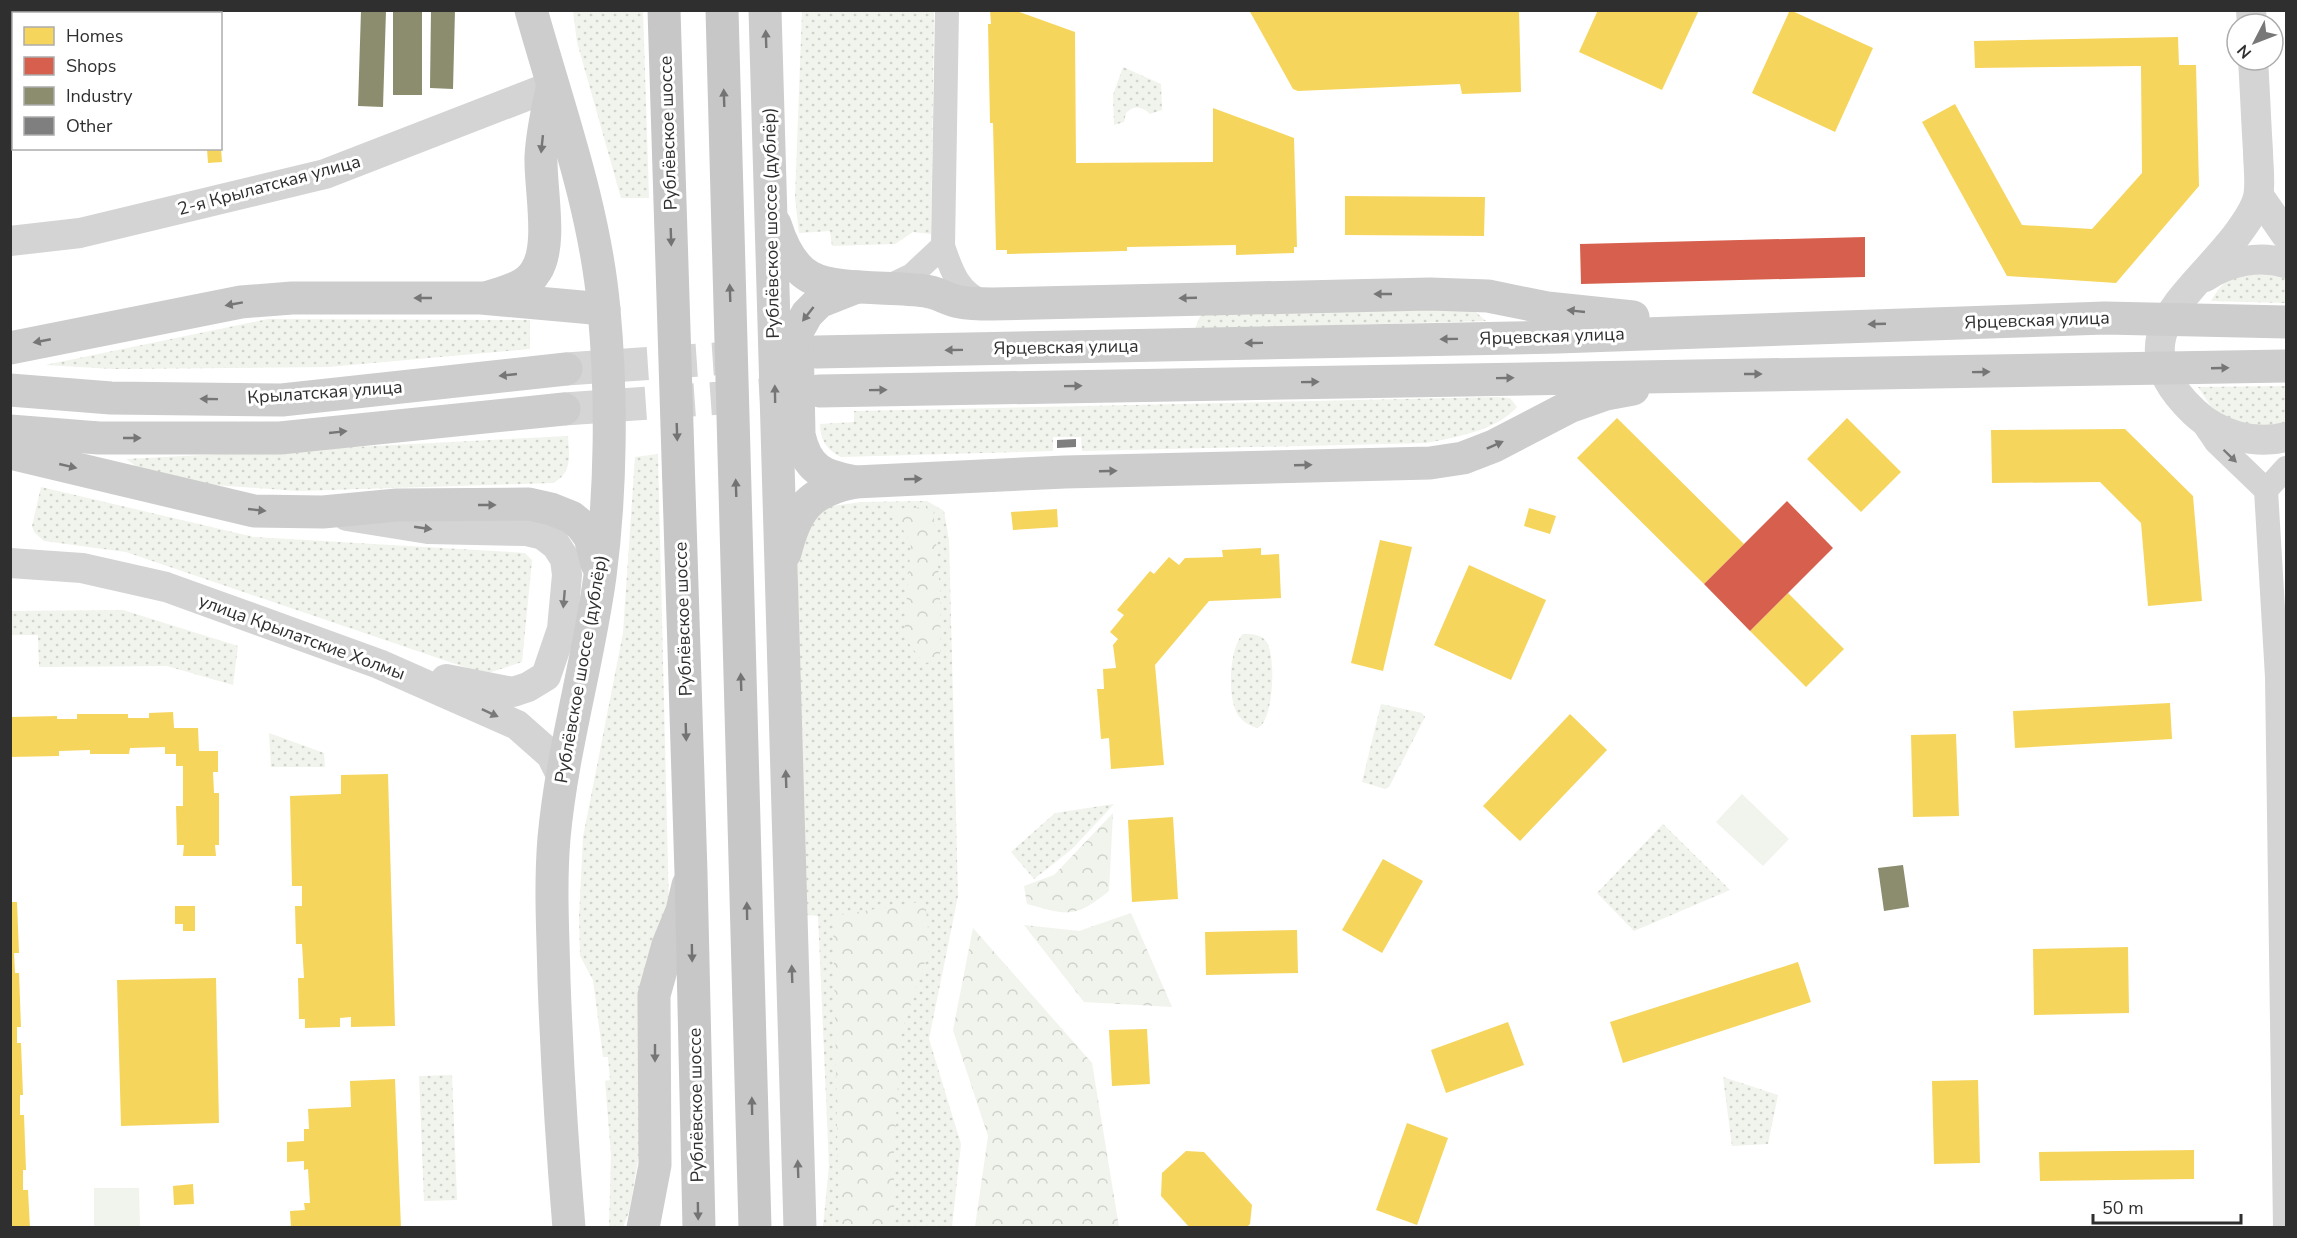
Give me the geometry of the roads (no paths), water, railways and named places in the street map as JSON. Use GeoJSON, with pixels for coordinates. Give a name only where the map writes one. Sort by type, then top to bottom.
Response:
{"type":"FeatureCollection","features":[{"type":"Feature","properties":{"kind":"main road","name":"Рублёвское шоссе (дублёр)"},"geometry":{"type":"LineString","coordinates":[[531,10],[575,158],[593,231],[604,309],[607,448],[600,576],[562,777],[554,839],[552,912],[558,1070],[569,1227]]}},
{"type":"Feature","properties":{"kind":"main road","name":"Рублёвское шоссе"},"geometry":{"type":"LineString","coordinates":[[664,10],[691,873],[699,1227]]}},
{"type":"Feature","properties":{"kind":"main road"},"geometry":{"type":"LineString","coordinates":[[722,10],[755,1227]]}},
{"type":"Feature","properties":{"kind":"main road","name":"Рублёвское шоссе (дублёр)"},"geometry":{"type":"LineString","coordinates":[[765,10],[800,1227]]}},
{"type":"Feature","properties":{"kind":"main road"},"geometry":{"type":"LineString","coordinates":[[481,298],[510,291],[529,280],[537,270],[544,244],[541,158],[552,86]]}},
{"type":"Feature","properties":{"kind":"main road"},"geometry":{"type":"LineString","coordinates":[[772,214],[781,243],[809,277],[824,282],[928,291],[959,302],[992,304],[1313,295],[1476,295],[1547,308],[1739,329]]}},
{"type":"Feature","properties":{"kind":"main road"},"geometry":{"type":"LineString","coordinates":[[855,482],[824,474],[814,467],[803,451],[799,435],[796,337],[803,320],[819,302],[873,286]]}},
{"type":"Feature","properties":{"kind":"main road"},"geometry":{"type":"LineString","coordinates":[[10,348],[241,302],[292,298],[481,298],[604,309]]}},
{"type":"Feature","properties":{"kind":"main road","name":"Ярцевская улица"},"geometry":{"type":"LineString","coordinates":[[816,352],[1558,337],[1739,329],[2166,318],[2286,322]]}},
{"type":"Feature","properties":{"kind":"main road"},"geometry":{"type":"LineString","coordinates":[[1922,324],[1934,333],[1941,350],[1934,367],[1922,373]]}},
{"type":"Feature","properties":{"kind":"main road"},"geometry":{"type":"LineString","coordinates":[[819,391],[1708,374],[1922,373],[2286,366]]}},
{"type":"Feature","properties":{"kind":"main road","name":"Крылатская улица"},"geometry":{"type":"LineString","coordinates":[[10,390],[111,398],[282,400],[566,369]]}},
{"type":"Feature","properties":{"kind":"main road"},"geometry":{"type":"LineString","coordinates":[[780,572],[796,517],[817,494],[835,486],[855,482],[1065,472],[1430,463],[1473,454],[1569,407],[1606,394],[1708,374]]}},
{"type":"Feature","properties":{"kind":"main road"},"geometry":{"type":"LineString","coordinates":[[10,431],[99,438],[280,438],[564,409]]}},
{"type":"Feature","properties":{"kind":"main road"},"geometry":{"type":"LineString","coordinates":[[10,453],[254,511],[323,512],[408,505],[529,504],[571,517],[586,531],[590,537],[600,576]]}},
{"type":"Feature","properties":{"kind":"main road"},"geometry":{"type":"LineString","coordinates":[[643,1227],[655,1165],[654,995],[668,945],[682,911],[691,873]]}},
{"type":"Feature","properties":{"kind":"street"},"geometry":{"type":"LineString","coordinates":[[947,10],[943,246],[951,270],[961,287],[976,300],[992,304]]}},
{"type":"Feature","properties":{"kind":"street"},"geometry":{"type":"LineString","coordinates":[[2254,72],[2259,196],[2242,228],[2166,318],[2159,340],[2161,369],[2179,398],[2199,418],[2216,442],[2266,490],[2277,677],[2285,1227]]}},
{"type":"Feature","properties":{"kind":"street","name":"2-я Крылатская улица"},"geometry":{"type":"LineString","coordinates":[[10,241],[80,233],[325,174],[552,86]]}},
{"type":"Feature","properties":{"kind":"street"},"geometry":{"type":"LineString","coordinates":[[2259,196],[2286,235]]}},
{"type":"Feature","properties":{"kind":"street"},"geometry":{"type":"LineString","coordinates":[[873,286],[912,275],[943,246]]}},
{"type":"Feature","properties":{"kind":"street"},"geometry":{"type":"LineString","coordinates":[[2197,282],[2215,270],[2232,263],[2256,259],[2286,263]]}},
{"type":"Feature","properties":{"kind":"street"},"geometry":{"type":"LineString","coordinates":[[2199,418],[2223,431],[2244,438],[2270,441],[2286,437]]}},
{"type":"Feature","properties":{"kind":"street"},"geometry":{"type":"LineString","coordinates":[[2266,490],[2286,468]]}},
{"type":"Feature","properties":{"kind":"street"},"geometry":{"type":"LineString","coordinates":[[323,512],[428,529],[526,531],[550,540],[565,559],[567,575],[562,629],[550,665],[539,682],[513,692],[379,664]]}},
{"type":"Feature","properties":{"kind":"street","name":"улица Крылатские Холмы"},"geometry":{"type":"LineString","coordinates":[[10,563],[82,568],[166,587],[379,664],[517,725],[551,755],[562,777]]}},
{"type":"Feature","properties":{"kind":"tunnel"},"geometry":{"type":"LineString","coordinates":[[566,369],[803,353]]}},
{"type":"Feature","properties":{"kind":"tunnel"},"geometry":{"type":"LineString","coordinates":[[564,409],[806,392]]}}]}
